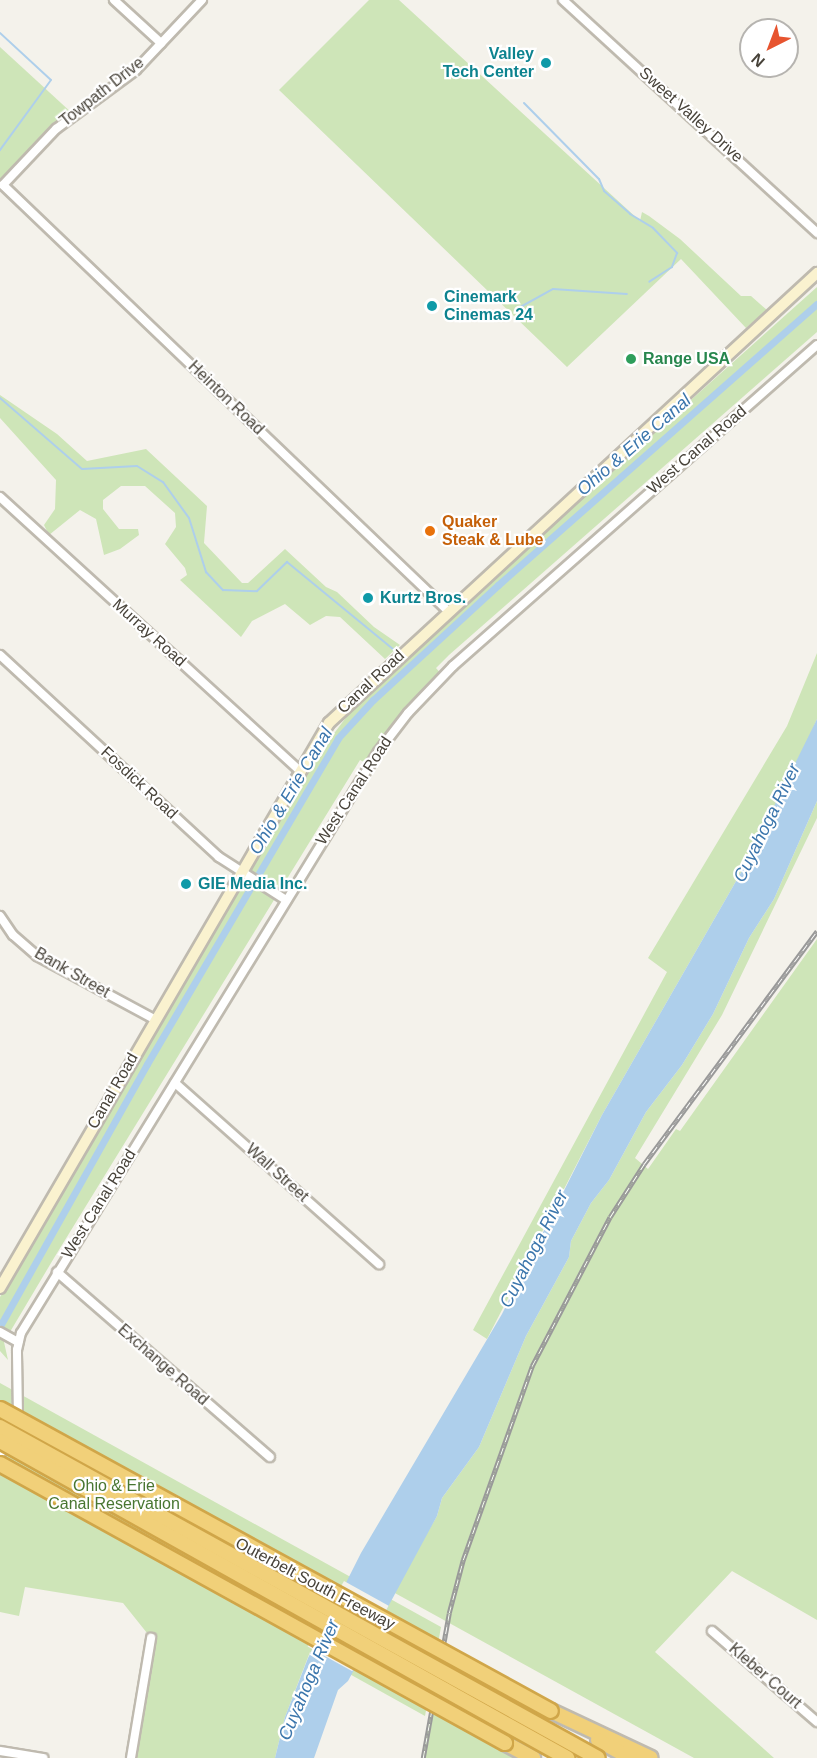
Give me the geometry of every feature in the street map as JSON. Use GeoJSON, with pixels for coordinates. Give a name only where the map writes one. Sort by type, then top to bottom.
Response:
{"type":"FeatureCollection","features":[{"type":"Feature","properties":{"kind":"highway","name":"Outerbelt South Freeway"},"geometry":{"type":"LineString","coordinates":[[0,1409],[616,1745],[630,1758]]}},
{"type":"Feature","properties":{"kind":"highway"},"geometry":{"type":"LineString","coordinates":[[0,1427],[598,1758]]}},
{"type":"Feature","properties":{"kind":"highway"},"geometry":{"type":"LineString","coordinates":[[0,1441],[567,1758]]}},
{"type":"Feature","properties":{"kind":"highway"},"geometry":{"type":"LineString","coordinates":[[0,1464],[533,1758]]}},
{"type":"Feature","properties":{"kind":"highway"},"geometry":{"type":"LineString","coordinates":[[616,1745],[651,1758]]}},
{"type":"Feature","properties":{"kind":"main road","name":"Canal Road"},"geometry":{"type":"LineString","coordinates":[[0,1288],[154,1019],[244,875],[299,770],[340,710],[817,273]]}},
{"type":"Feature","properties":{"kind":"street"},"geometry":{"type":"LineString","coordinates":[[114,0],[161,43]]}},
{"type":"Feature","properties":{"kind":"street","name":"Towpath Drive"},"geometry":{"type":"LineString","coordinates":[[3,185],[56,129],[136,70],[202,0]]}},
{"type":"Feature","properties":{"kind":"street","name":"Sweet Valley Drive"},"geometry":{"type":"LineString","coordinates":[[563,0],[817,233]]}},
{"type":"Feature","properties":{"kind":"street","name":"Heinton Road"},"geometry":{"type":"LineString","coordinates":[[3,185],[449,612]]}},
{"type":"Feature","properties":{"kind":"street","name":"West Canal Road"},"geometry":{"type":"LineString","coordinates":[[0,1455],[18,1417],[18,1342],[57,1272],[378,752],[427,692],[817,345]]}},
{"type":"Feature","properties":{"kind":"street","name":"Murray Road"},"geometry":{"type":"LineString","coordinates":[[0,497],[299,770]]}},
{"type":"Feature","properties":{"kind":"street","name":"Fosdick Road"},"geometry":{"type":"LineString","coordinates":[[0,655],[244,875],[286,900]]}},
{"type":"Feature","properties":{"kind":"street","name":"Bank Street"},"geometry":{"type":"LineString","coordinates":[[0,916],[13,935],[37,956],[154,1019]]}},
{"type":"Feature","properties":{"kind":"street","name":"Wall Street"},"geometry":{"type":"LineString","coordinates":[[175,1083],[379,1264]]}},
{"type":"Feature","properties":{"kind":"street","name":"Exchange Road"},"geometry":{"type":"LineString","coordinates":[[57,1272],[270,1457]]}},
{"type":"Feature","properties":{"kind":"street"},"geometry":{"type":"LineString","coordinates":[[2,1333],[18,1342]]}},
{"type":"Feature","properties":{"kind":"street","name":"Kleber Court"},"geometry":{"type":"LineString","coordinates":[[712,1631],[817,1722]]}},
{"type":"Feature","properties":{"kind":"street"},"geometry":{"type":"LineString","coordinates":[[131,1758],[151,1638]]}},
{"type":"Feature","properties":{"kind":"street"},"geometry":{"type":"LineString","coordinates":[[0,1751],[43,1758]]}},
{"type":"Feature","properties":{"kind":"green space"},"geometry":{"type":"Polygon","coordinates":[[[369,0],[399,0],[640,221],[642,212],[649,216],[680,239],[741,296],[751,296],[767,310],[746,328],[681,259],[567,367],[279,90],[369,0]]]}},
{"type":"Feature","properties":{"kind":"green space"},"geometry":{"type":"Polygon","coordinates":[[[0,47],[73,114],[0,188],[0,47]]]}},
{"type":"Feature","properties":{"kind":"green space"},"geometry":{"type":"Polygon","coordinates":[[[817,287],[817,332],[449,655],[436,668],[443,676],[419,699],[415,697],[366,763],[360,760],[4,1342],[8,1360],[0,1351],[0,1297],[308,768],[366,691],[817,287]]]}},
{"type":"Feature","properties":{"kind":"green space"},"geometry":{"type":"Polygon","coordinates":[[[0,395],[57,434],[87,461],[146,449],[207,506],[204,543],[242,583],[248,583],[285,549],[326,587],[337,592],[374,627],[400,645],[385,659],[340,617],[326,616],[310,625],[285,604],[252,621],[241,637],[180,580],[187,575],[185,568],[165,544],[176,527],[175,513],[145,486],[121,486],[103,500],[103,509],[119,529],[138,529],[139,535],[120,549],[104,555],[96,519],[80,510],[49,535],[44,525],[55,509],[56,480],[0,418],[0,395]]]}},
{"type":"Feature","properties":{"kind":"green space"},"geometry":{"type":"Polygon","coordinates":[[[817,653],[817,719],[811,733],[743,869],[602,1115],[487,1339],[473,1330],[667,972],[648,958],[787,726],[817,653]]]}},
{"type":"Feature","properties":{"kind":"green space"},"geometry":{"type":"Polygon","coordinates":[[[817,801],[817,818],[722,1015],[635,1158],[648,1169],[676,1129],[680,1131],[817,939],[817,1620],[732,1571],[655,1652],[774,1758],[694,1758],[393,1592],[437,1516],[442,1498],[479,1447],[526,1336],[569,1257],[571,1241],[591,1203],[609,1180],[646,1112],[682,1065],[713,1014],[749,938],[774,899],[817,801]]]}},
{"type":"Feature","properties":{"kind":"green space","name":"Ohio & Erie Canal Reservation"},"geometry":{"type":"Polygon","coordinates":[[[0,1383],[441,1627],[425,1716],[310,1652],[285,1717],[275,1758],[131,1758],[151,1638],[123,1603],[25,1587],[19,1616],[0,1612],[0,1383]]]}},
{"type":"Feature","properties":{"kind":"green space"},"geometry":{"type":"Polygon","coordinates":[[[432,1700],[532,1758],[423,1758],[432,1700]]]}},
{"type":"Feature","properties":{"kind":"water","name":"Cuyahoga River"},"geometry":{"type":"Polygon","coordinates":[[[817,719],[817,801],[774,899],[749,938],[713,1014],[682,1065],[646,1112],[609,1180],[591,1203],[571,1241],[569,1257],[526,1336],[479,1447],[442,1498],[437,1516],[348,1681],[338,1690],[314,1758],[275,1758],[285,1717],[308,1658],[361,1553],[502,1314],[602,1115],[743,869],[817,719]]]}},
{"type":"Feature","properties":{"kind":"pier"},"geometry":{"type":"Polygon","coordinates":[[[344,1581],[389,1606],[352,1671],[308,1647],[344,1581]]]}},
{"type":"Feature","properties":{"kind":"waterway"},"geometry":{"type":"LineString","coordinates":[[0,33],[51,80],[0,150]]}},
{"type":"Feature","properties":{"kind":"waterway"},"geometry":{"type":"LineString","coordinates":[[524,103],[599,179],[604,191],[630,214],[653,228],[677,253],[672,267],[649,282]]}},
{"type":"Feature","properties":{"kind":"waterway"},"geometry":{"type":"LineString","coordinates":[[515,310],[553,289],[627,294]]}},
{"type":"Feature","properties":{"kind":"waterway","name":"Ohio & Erie Canal"},"geometry":{"type":"LineString","coordinates":[[0,1326],[147,1064],[338,738],[373,700],[498,585],[817,304]]}},
{"type":"Feature","properties":{"kind":"waterway"},"geometry":{"type":"LineString","coordinates":[[0,398],[82,469],[137,466],[163,482],[189,518],[206,572],[223,590],[257,591],[287,562],[394,650]]}},
{"type":"Feature","properties":{"kind":"railway"},"geometry":{"type":"LineString","coordinates":[[423,1758],[449,1613],[463,1560],[532,1366],[610,1217],[644,1164],[817,931]]}},
{"type":"Feature","properties":{"kind":"place","name":"Valley Tech Center"},"geometry":{"type":"Point","coordinates":[546,63]}},
{"type":"Feature","properties":{"kind":"place","name":"Cinemark Cinemas 24"},"geometry":{"type":"Point","coordinates":[432,306]}},
{"type":"Feature","properties":{"kind":"place","name":"Range USA"},"geometry":{"type":"Point","coordinates":[631,359]}},
{"type":"Feature","properties":{"kind":"place","name":"Quaker Steak & Lube"},"geometry":{"type":"Point","coordinates":[430,531]}},
{"type":"Feature","properties":{"kind":"place","name":"Kurtz Bros."},"geometry":{"type":"Point","coordinates":[368,598]}},
{"type":"Feature","properties":{"kind":"place","name":"GIE Media Inc."},"geometry":{"type":"Point","coordinates":[186,884]}}]}
